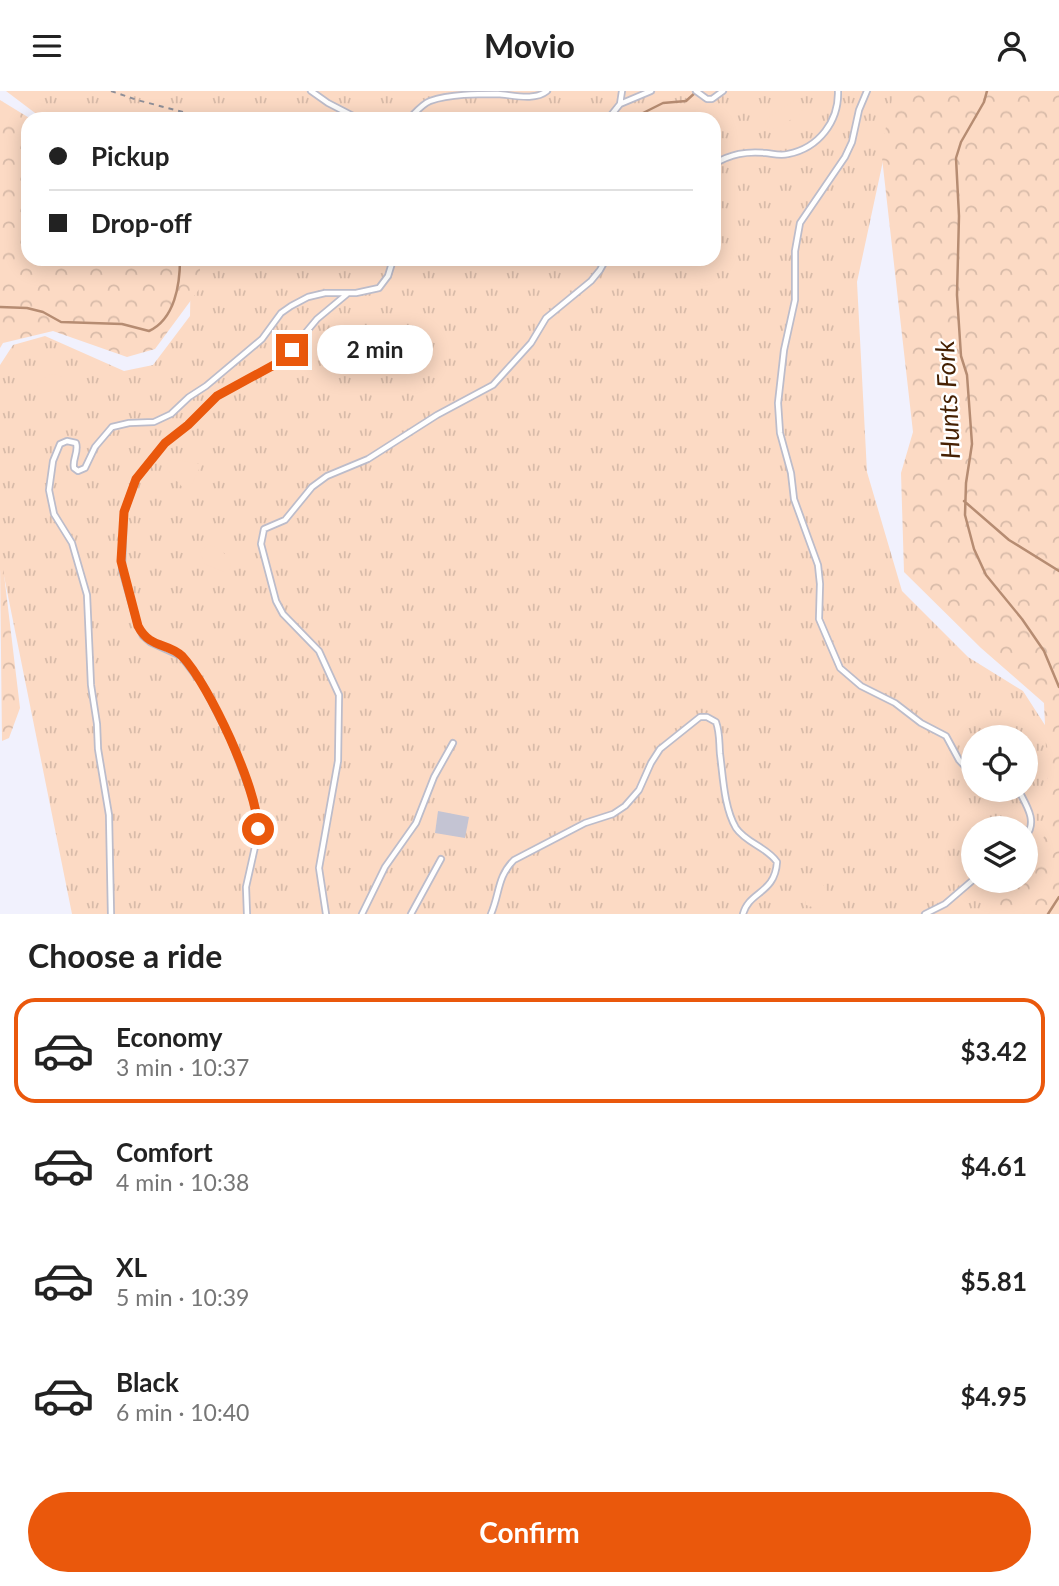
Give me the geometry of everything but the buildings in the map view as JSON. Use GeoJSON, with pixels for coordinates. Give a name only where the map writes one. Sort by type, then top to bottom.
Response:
{"type":"FeatureCollection","features":[{"type":"Feature","properties":{"kind":"lane"},"geometry":{"type":"LineString","coordinates":[[311,91],[345,112]]}},
{"type":"Feature","properties":{"kind":"lane"},"geometry":{"type":"LineString","coordinates":[[417,112],[428,102],[444,97],[496,94],[533,96],[547,91]]}},
{"type":"Feature","properties":{"kind":"lane"},"geometry":{"type":"LineString","coordinates":[[620,104],[622,91]]}},
{"type":"Feature","properties":{"kind":"lane"},"geometry":{"type":"LineString","coordinates":[[614,112],[620,104],[651,91]]}},
{"type":"Feature","properties":{"kind":"lane"},"geometry":{"type":"LineString","coordinates":[[696,91],[703,98],[712,99],[723,91]]}},
{"type":"Feature","properties":{"kind":"lane"},"geometry":{"type":"LineString","coordinates":[[721,161],[732,154],[790,154],[804,148],[822,136],[834,121],[838,91]]}},
{"type":"Feature","properties":{"kind":"lane"},"geometry":{"type":"LineString","coordinates":[[867,91],[845,157],[800,223],[794,300],[784,350],[778,403],[780,433],[791,473],[794,499],[818,565],[819,619],[840,668],[921,723],[946,736],[961,762]]}},
{"type":"Feature","properties":{"kind":"lane"},"geometry":{"type":"LineString","coordinates":[[111,914],[109,815],[91,685],[87,595],[72,544],[51,505],[49,491],[56,451],[60,444],[66,441],[76,443],[72,462],[74,468],[78,471],[85,468],[95,447],[112,427],[154,422],[171,414],[262,339],[281,313],[308,297],[325,293],[370,292],[379,288],[388,276],[391,266]]}},
{"type":"Feature","properties":{"kind":"lane"},"geometry":{"type":"LineString","coordinates":[[326,914],[319,868],[338,761],[339,695],[319,651],[283,614],[276,601],[261,535],[264,529],[285,520],[312,487],[327,476],[368,459],[437,415],[493,385],[531,343],[546,318],[590,281],[602,266]]}},
{"type":"Feature","properties":{"kind":"lane"},"geometry":{"type":"LineString","coordinates":[[247,914],[246,887],[258,829],[254,802],[231,740],[203,685],[181,656],[150,642],[138,626],[121,561],[124,512],[136,479],[165,443],[217,396],[283,360],[317,319],[349,293]]}},
{"type":"Feature","properties":{"kind":"lane"},"geometry":{"type":"LineString","coordinates":[[491,914],[500,879],[514,860],[625,806],[639,790],[660,749],[700,717],[716,722],[720,733],[719,750],[730,815],[737,829],[748,840],[772,855],[777,862],[777,872],[768,887],[746,905],[743,914]]}},
{"type":"Feature","properties":{"kind":"lane"},"geometry":{"type":"LineString","coordinates":[[362,914],[385,867],[416,823],[434,777],[453,743]]}},
{"type":"Feature","properties":{"kind":"lane"},"geometry":{"type":"LineString","coordinates":[[411,914],[441,859]]}},
{"type":"Feature","properties":{"kind":"lane"},"geometry":{"type":"LineString","coordinates":[[925,914],[945,904],[961,890]]}},
{"type":"Feature","properties":{"kind":"path"},"geometry":{"type":"LineString","coordinates":[[111,91],[183,112]]}},
{"type":"Feature","properties":{"kind":"green space"},"geometry":{"type":"Polygon","coordinates":[[[6,91],[898,91],[857,282],[867,472],[902,591],[968,657],[1023,691],[1052,736],[1057,835],[1038,857],[1038,816],[961,816],[961,893],[1006,893],[987,914],[72,914],[4,576],[0,570],[0,365],[13,345],[45,336],[124,371],[153,365],[190,316],[191,266],[721,266],[721,112],[34,112],[6,91]]]}},
{"type":"Feature","properties":{"kind":"green space"},"geometry":{"type":"Polygon","coordinates":[[[894,91],[1059,91],[1059,914],[975,914],[995,893],[1038,893],[1038,848],[1042,843],[1049,819],[1044,703],[981,648],[904,572],[901,473],[913,432],[881,149],[894,91]]]}},
{"type":"Feature","properties":{"kind":"green space"},"geometry":{"type":"Polygon","coordinates":[[[0,100],[21,113],[21,266],[200,266],[200,288],[155,349],[127,357],[53,331],[3,343],[0,348],[0,100]]]}},
{"type":"Feature","properties":{"kind":"green space"},"geometry":{"type":"Polygon","coordinates":[[[795,100],[804,107],[800,114],[776,129],[768,128],[765,123],[768,118],[795,100]]]}},
{"type":"Feature","properties":{"kind":"green space"},"geometry":{"type":"Polygon","coordinates":[[[52,374],[63,377],[65,384],[55,393],[39,397],[34,392],[37,386],[43,378],[52,374]]]}},
{"type":"Feature","properties":{"kind":"green space"},"geometry":{"type":"Polygon","coordinates":[[[174,459],[199,464],[189,490],[183,488],[167,469],[168,461],[174,459]]]}},
{"type":"Feature","properties":{"kind":"green space"},"geometry":{"type":"Polygon","coordinates":[[[207,544],[227,556],[231,563],[230,569],[224,572],[205,564],[200,552],[207,544]]]}},
{"type":"Feature","properties":{"kind":"green space"},"geometry":{"type":"Polygon","coordinates":[[[0,562],[3,566],[20,708],[9,738],[2,741],[0,562]]]}},
{"type":"Feature","properties":{"kind":"green space"},"geometry":{"type":"Polygon","coordinates":[[[822,883],[825,888],[825,904],[818,909],[806,905],[806,897],[822,883]]]}},
{"type":"Feature","properties":{"kind":"waterway"},"geometry":{"type":"LineString","coordinates":[[645,112],[663,103],[686,101],[697,91]]}},
{"type":"Feature","properties":{"kind":"waterway","name":"Hunts Fork"},"geometry":{"type":"LineString","coordinates":[[987,91],[984,102],[961,142],[956,158],[959,216],[957,295],[961,356],[967,375],[972,444],[966,483],[965,515],[974,549],[986,575],[1044,651],[1059,687]]}},
{"type":"Feature","properties":{"kind":"waterway"},"geometry":{"type":"LineString","coordinates":[[0,307],[27,308],[43,312],[61,322],[122,324],[149,331],[158,325],[170,310],[177,290],[180,266]]}},
{"type":"Feature","properties":{"kind":"waterway"},"geometry":{"type":"LineString","coordinates":[[964,501],[1009,540],[1059,571]]}},
{"type":"Feature","properties":{"kind":"waterway","name":"Hunts Fork"},"geometry":{"type":"LineString","coordinates":[[1048,914],[1059,897]]}},
{"type":"Feature","properties":{"kind":"route"},"geometry":{"type":"LineString","coordinates":[[258,829],[254,802],[236,752],[203,685],[181,656],[150,642],[138,626],[122,570],[124,512],[136,479],[165,443],[207,408],[217,396],[283,360],[292,350]]}}]}
